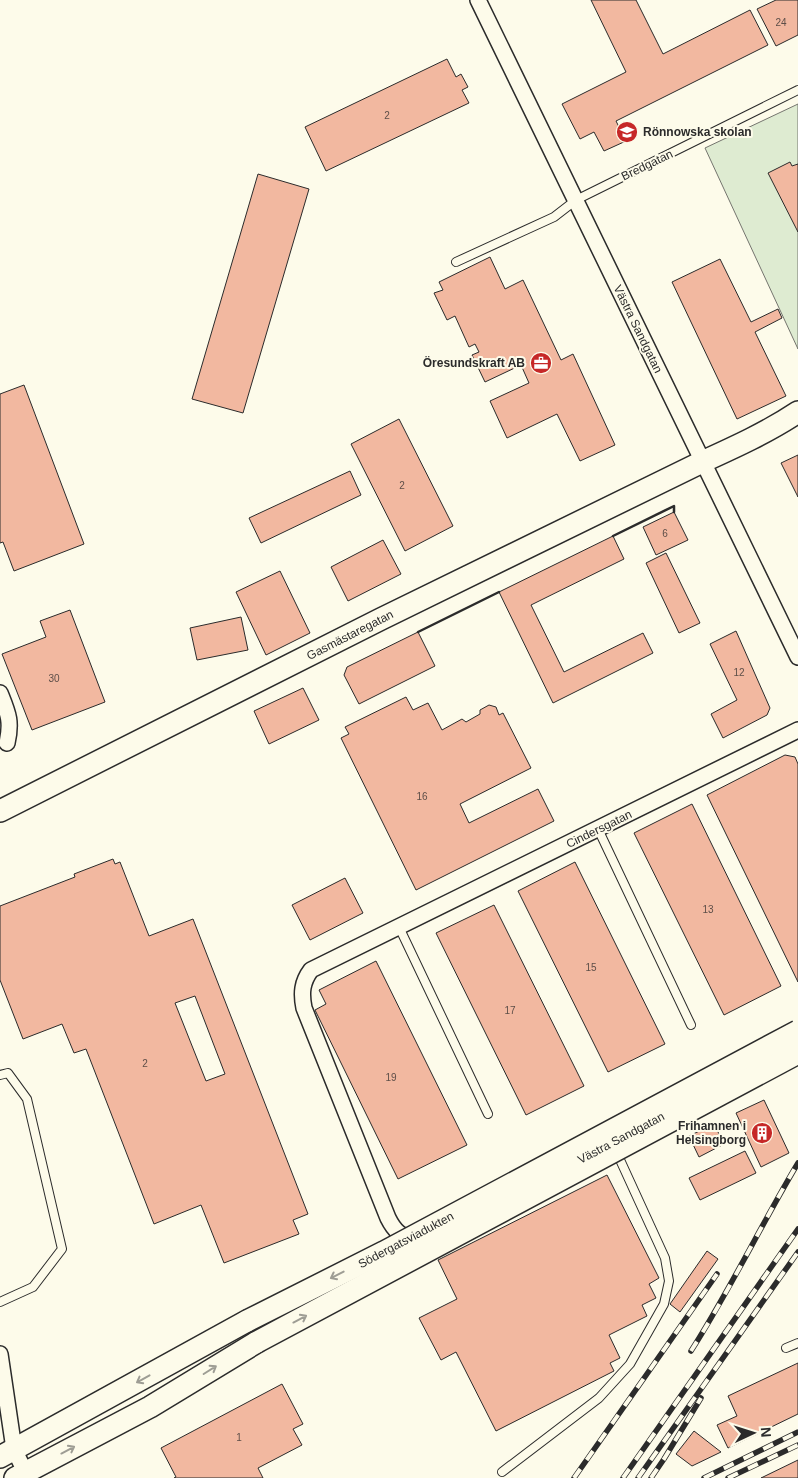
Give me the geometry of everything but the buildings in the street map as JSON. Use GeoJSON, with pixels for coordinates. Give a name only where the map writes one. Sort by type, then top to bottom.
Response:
{"type":"FeatureCollection","features":[{"type":"Feature","properties":{"kind":"main road"},"geometry":{"type":"LineString","coordinates":[[702,462],[774,428],[798,412]]}},
{"type":"Feature","properties":{"kind":"main road","name":"Gasmästaregatan"},"geometry":{"type":"LineString","coordinates":[[0,811],[390,615],[702,462]]}},
{"type":"Feature","properties":{"kind":"main road","name":"Södergatsviadukten"},"geometry":{"type":"LineString","coordinates":[[7,1453],[246,1321],[384,1252],[798,1031]]}},
{"type":"Feature","properties":{"kind":"main road","name":"Södergatsviadukten"},"geometry":{"type":"LineString","coordinates":[[23,1476],[150,1407],[257,1342],[798,1053]]}},
{"type":"Feature","properties":{"kind":"street","name":"Västra Sandgatan"},"geometry":{"type":"LineString","coordinates":[[478,0],[798,657]]}},
{"type":"Feature","properties":{"kind":"street"},"geometry":{"type":"LineString","coordinates":[[0,693],[9,716],[10,731],[7,743]]}},
{"type":"Feature","properties":{"kind":"street","name":"Cindersgatan"},"geometry":{"type":"LineString","coordinates":[[444,1234],[428,1239],[410,1238],[395,1231],[388,1218],[304,1008],[303,983],[311,970],[798,730]]}},
{"type":"Feature","properties":{"kind":"street","name":"Västra Sandgatan"},"geometry":{"type":"LineString","coordinates":[[444,1234],[798,1044]]}},
{"type":"Feature","properties":{"kind":"street"},"geometry":{"type":"LineString","coordinates":[[0,1354],[7,1453],[23,1476]]}},
{"type":"Feature","properties":{"kind":"lane","name":"Bredgatan"},"geometry":{"type":"LineString","coordinates":[[456,262],[554,217],[576,200],[798,90]]}},
{"type":"Feature","properties":{"kind":"lane"},"geometry":{"type":"LineString","coordinates":[[598,829],[691,1024]]}},
{"type":"Feature","properties":{"kind":"lane"},"geometry":{"type":"LineString","coordinates":[[399,927],[488,1114]]}},
{"type":"Feature","properties":{"kind":"lane"},"geometry":{"type":"LineString","coordinates":[[0,1075],[8,1073],[28,1099],[62,1250],[34,1287],[0,1302]]}},
{"type":"Feature","properties":{"kind":"lane"},"geometry":{"type":"LineString","coordinates":[[502,1472],[599,1398],[630,1364],[664,1304],[668,1281],[665,1258],[612,1143]]}},
{"type":"Feature","properties":{"kind":"lane"},"geometry":{"type":"LineString","coordinates":[[786,1348],[798,1343]]}},
{"type":"Feature","properties":{"kind":"green space"},"geometry":{"type":"Polygon","coordinates":[[[798,104],[798,349],[705,148],[798,104]]]}},
{"type":"Feature","properties":{"kind":"railway"},"geometry":{"type":"LineString","coordinates":[[691,1351],[719,1305],[798,1163]]}},
{"type":"Feature","properties":{"kind":"railway"},"geometry":{"type":"LineString","coordinates":[[623,1478],[798,1229]]}},
{"type":"Feature","properties":{"kind":"railway"},"geometry":{"type":"LineString","coordinates":[[638,1478],[798,1252]]}},
{"type":"Feature","properties":{"kind":"railway"},"geometry":{"type":"LineString","coordinates":[[574,1478],[717,1274]]}},
{"type":"Feature","properties":{"kind":"railway"},"geometry":{"type":"LineString","coordinates":[[651,1478],[701,1398]]}},
{"type":"Feature","properties":{"kind":"railway"},"geometry":{"type":"LineString","coordinates":[[704,1478],[798,1432]]}},
{"type":"Feature","properties":{"kind":"railway"},"geometry":{"type":"LineString","coordinates":[[728,1478],[798,1445]]}},
{"type":"Feature","properties":{"kind":"wall"},"geometry":{"type":"LineString","coordinates":[[613,536],[674,506],[674,512]]}},
{"type":"Feature","properties":{"kind":"wall"},"geometry":{"type":"LineString","coordinates":[[418,632],[499,592]]}},
{"type":"Feature","properties":{"kind":"place","name":"Rönnowska skolan"},"geometry":{"type":"Point","coordinates":[627,132]}},
{"type":"Feature","properties":{"kind":"place","name":"Öresundskraft AB"},"geometry":{"type":"Point","coordinates":[541,363]}},
{"type":"Feature","properties":{"kind":"place","name":"Frihamnen i Helsingborg"},"geometry":{"type":"Point","coordinates":[762,1133]}}]}
